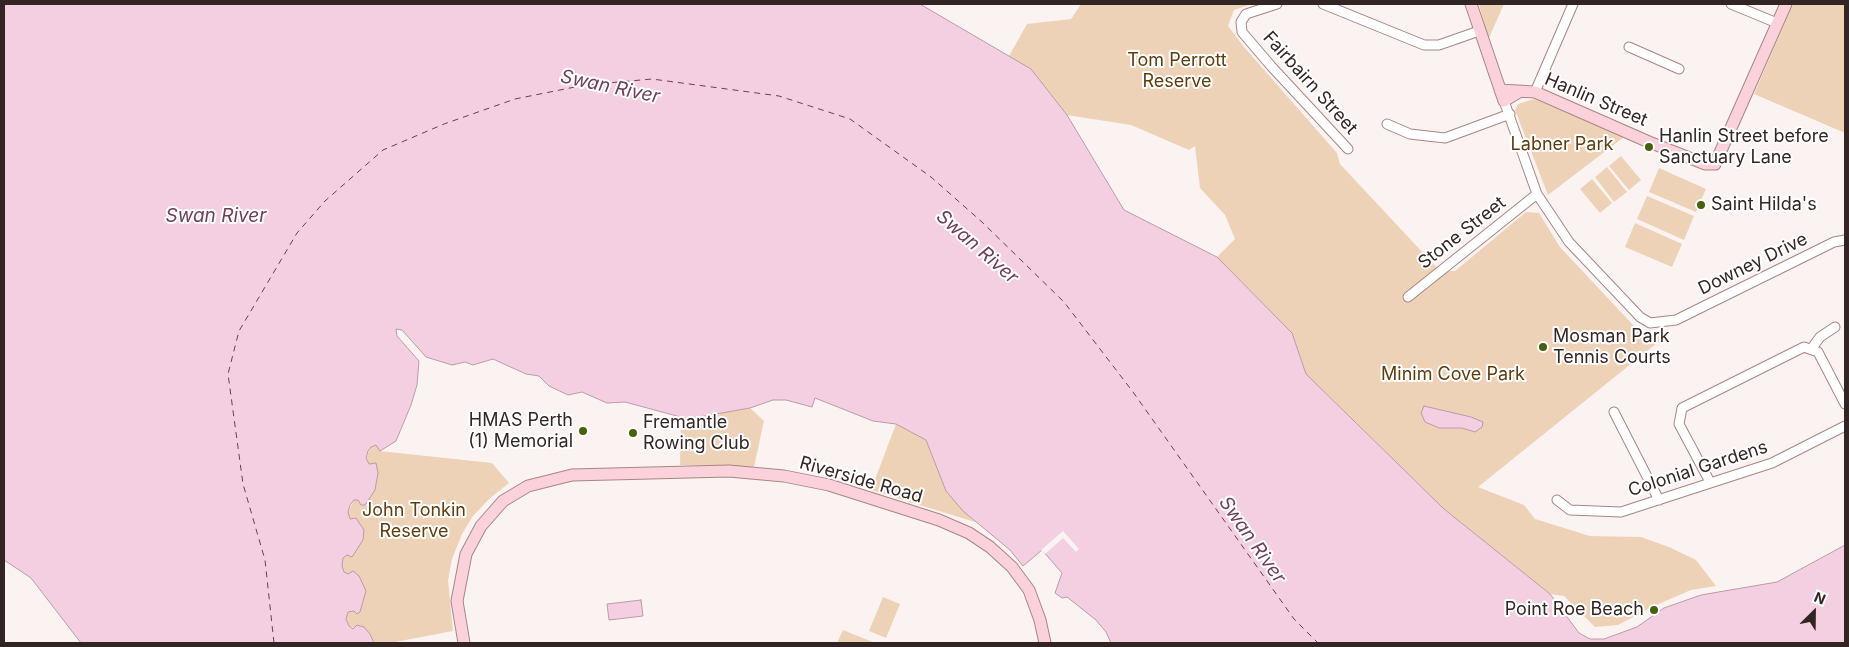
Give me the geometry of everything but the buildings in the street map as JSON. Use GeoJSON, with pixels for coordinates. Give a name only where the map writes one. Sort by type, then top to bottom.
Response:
{"type":"FeatureCollection","features":[{"type":"Feature","properties":{"kind":"street","name":"Fairbairn Street"},"geometry":{"type":"LineString","coordinates":[[1277,4],[1246,14],[1242,22],[1242,32],[1348,149]]}},
{"type":"Feature","properties":{"kind":"street"},"geometry":{"type":"LineString","coordinates":[[1323,4],[1424,45],[1439,45],[1479,31]]}},
{"type":"Feature","properties":{"kind":"street"},"geometry":{"type":"LineString","coordinates":[[1470,4],[1502,96]]}},
{"type":"Feature","properties":{"kind":"street"},"geometry":{"type":"LineString","coordinates":[[1535,92],[1573,4]]}},
{"type":"Feature","properties":{"kind":"street"},"geometry":{"type":"LineString","coordinates":[[1731,4],[1777,23],[1786,4]]}},
{"type":"Feature","properties":{"kind":"street","name":"Hanlin Street"},"geometry":{"type":"LineString","coordinates":[[1502,96],[1519,92],[1535,92],[1649,142],[1705,164],[1715,164],[1777,23]]}},
{"type":"Feature","properties":{"kind":"street"},"geometry":{"type":"LineString","coordinates":[[1629,47],[1679,69]]}},
{"type":"Feature","properties":{"kind":"street","name":"Downey Drive"},"geometry":{"type":"LineString","coordinates":[[1502,96],[1537,194],[1568,242],[1640,317],[1650,323],[1676,320],[1834,242],[1845,240]]}},
{"type":"Feature","properties":{"kind":"street"},"geometry":{"type":"LineString","coordinates":[[1387,124],[1410,134],[1445,138],[1510,114]]}},
{"type":"Feature","properties":{"kind":"street","name":"Stone Street"},"geometry":{"type":"LineString","coordinates":[[1408,297],[1537,194]]}},
{"type":"Feature","properties":{"kind":"street"},"geometry":{"type":"LineString","coordinates":[[1812,348],[1820,337],[1835,327]]}},
{"type":"Feature","properties":{"kind":"street"},"geometry":{"type":"LineString","coordinates":[[1710,482],[1679,424],[1682,408],[1804,347],[1812,348],[1818,352],[1845,404]]}},
{"type":"Feature","properties":{"kind":"street"},"geometry":{"type":"LineString","coordinates":[[1614,412],[1659,500]]}},
{"type":"Feature","properties":{"kind":"street","name":"Colonial Gardens"},"geometry":{"type":"LineString","coordinates":[[1557,500],[1570,510],[1621,512],[1772,463],[1845,426]]}},
{"type":"Feature","properties":{"kind":"street","name":"Riverside Road"},"geometry":{"type":"LineString","coordinates":[[464,643],[457,601],[466,554],[477,532],[503,501],[528,486],[572,475],[688,471],[742,471],[784,476],[829,485],[939,520],[969,533],[990,547],[1012,567],[1029,590],[1040,620],[1045,643]]}},
{"type":"Feature","properties":{"kind":"street","name":"Riverside Road"},"geometry":{"type":"LineString","coordinates":[[459,593],[463,602],[469,643]]}},
{"type":"Feature","properties":{"kind":"green space"},"geometry":{"type":"Polygon","coordinates":[[[1081,4],[1252,4],[1234,10],[1228,26],[1244,47],[1337,153],[1340,164],[1440,271],[1455,271],[1526,212],[1539,213],[1560,247],[1634,326],[1650,335],[1658,333],[1662,339],[1478,487],[1524,505],[1535,519],[1590,536],[1641,537],[1669,547],[1696,560],[1716,586],[1691,590],[1654,606],[1618,625],[1595,627],[1564,596],[1550,594],[1444,509],[1306,374],[1292,333],[1217,257],[1235,239],[1225,215],[1200,188],[1195,146],[1189,150],[1131,125],[1067,115],[1031,69],[1009,56],[1027,24],[1071,19],[1081,4]]]}},
{"type":"Feature","properties":{"kind":"green space"},"geometry":{"type":"Polygon","coordinates":[[[1479,4],[1504,4],[1488,40],[1479,4]]]}},
{"type":"Feature","properties":{"kind":"green space"},"geometry":{"type":"Polygon","coordinates":[[[1793,4],[1845,4],[1845,133],[1754,94],[1793,4]]]}},
{"type":"Feature","properties":{"kind":"green space","name":"Labner Park"},"geometry":{"type":"Polygon","coordinates":[[[1534,99],[1624,137],[1548,195],[1515,110],[1518,104],[1534,99]]]}},
{"type":"Feature","properties":{"kind":"green space"},"geometry":{"type":"Polygon","coordinates":[[[1621,156],[1641,180],[1629,190],[1609,166],[1621,156]]]}},
{"type":"Feature","properties":{"kind":"green space"},"geometry":{"type":"Polygon","coordinates":[[[1607,167],[1627,192],[1614,202],[1595,177],[1607,167]]]}},
{"type":"Feature","properties":{"kind":"green space"},"geometry":{"type":"Polygon","coordinates":[[[1659,168],[1706,189],[1696,212],[1649,192],[1659,168]]]}},
{"type":"Feature","properties":{"kind":"green space"},"geometry":{"type":"Polygon","coordinates":[[[1592,179],[1612,203],[1600,213],[1580,189],[1592,179]]]}},
{"type":"Feature","properties":{"kind":"green space"},"geometry":{"type":"Polygon","coordinates":[[[1647,196],[1694,216],[1684,240],[1637,219],[1647,196]]]}},
{"type":"Feature","properties":{"kind":"green space"},"geometry":{"type":"Polygon","coordinates":[[[1635,223],[1682,244],[1672,267],[1625,247],[1635,223]]]}},
{"type":"Feature","properties":{"kind":"green space"},"geometry":{"type":"Polygon","coordinates":[[[750,408],[764,421],[754,467],[680,465],[681,418],[688,419],[750,408]]]}},
{"type":"Feature","properties":{"kind":"green space"},"geometry":{"type":"Polygon","coordinates":[[[896,424],[926,440],[946,491],[975,522],[871,490],[896,424]]]}},
{"type":"Feature","properties":{"kind":"green space","name":"John Tonkin Reserve"},"geometry":{"type":"Polygon","coordinates":[[[376,445],[380,451],[492,463],[509,483],[489,499],[473,516],[462,534],[452,559],[448,580],[453,631],[390,643],[374,643],[370,634],[349,626],[346,619],[348,612],[354,611],[348,574],[344,572],[342,566],[343,558],[347,555],[350,520],[348,512],[354,500],[358,500],[376,463],[369,464],[366,458],[371,447],[376,445]]]}},
{"type":"Feature","properties":{"kind":"green space"},"geometry":{"type":"Polygon","coordinates":[[[883,597],[900,604],[886,638],[869,631],[883,597]]]}},
{"type":"Feature","properties":{"kind":"green space"},"geometry":{"type":"Polygon","coordinates":[[[843,630],[875,643],[837,643],[843,630]]]}},
{"type":"Feature","properties":{"kind":"water","name":"Swan River"},"geometry":{"type":"Polygon","coordinates":[[[4,4],[920,4],[1031,69],[1067,115],[1124,210],[1217,257],[1292,333],[1306,374],[1444,509],[1550,594],[1579,633],[1590,639],[1604,639],[1637,627],[1664,608],[1701,595],[1777,582],[1845,545],[1845,643],[1111,643],[1106,632],[1096,620],[1067,597],[1062,598],[1055,593],[1062,573],[1042,550],[1023,566],[1010,550],[963,511],[946,491],[926,440],[896,424],[873,421],[815,398],[812,407],[786,400],[773,400],[750,408],[688,419],[625,402],[607,403],[582,392],[568,395],[549,386],[539,376],[526,374],[493,359],[473,365],[465,362],[452,365],[426,357],[402,330],[396,329],[397,336],[419,361],[417,385],[396,441],[380,451],[376,445],[368,451],[366,458],[369,464],[376,463],[378,473],[375,490],[365,505],[361,505],[358,500],[354,500],[350,505],[348,512],[350,519],[356,518],[364,530],[363,540],[352,557],[347,555],[343,558],[342,566],[344,572],[348,574],[353,571],[359,576],[366,591],[360,612],[357,614],[354,611],[348,612],[346,619],[349,626],[353,629],[357,625],[364,627],[374,643],[81,643],[31,578],[4,560],[4,4]]]}},
{"type":"Feature","properties":{"kind":"water"},"geometry":{"type":"Polygon","coordinates":[[[1424,406],[1471,417],[1483,422],[1482,427],[1475,432],[1462,428],[1439,428],[1425,422],[1421,413],[1424,406]]]}},
{"type":"Feature","properties":{"kind":"water"},"geometry":{"type":"Polygon","coordinates":[[[641,600],[643,616],[609,620],[607,604],[641,600]]]}},
{"type":"Feature","properties":{"kind":"pier"},"geometry":{"type":"Polygon","coordinates":[[[1063,531],[1079,549],[1076,552],[1063,538],[1045,554],[1041,550],[1063,531]]]}},
{"type":"Feature","properties":{"kind":"ferry route"},"geometry":{"type":"LineString","coordinates":[[274,643],[265,560],[243,484],[228,374],[239,331],[297,233],[325,201],[383,150],[444,124],[515,99],[585,85],[652,79],[779,96],[850,119],[931,177],[982,222],[1064,302],[1133,392],[1294,619],[1318,643]]}},
{"type":"Feature","properties":{"kind":"place","name":"Hanlin Street before Sanctuary Lane"},"geometry":{"type":"Point","coordinates":[1649,147]}},
{"type":"Feature","properties":{"kind":"place","name":"Saint Hilda's"},"geometry":{"type":"Point","coordinates":[1701,205]}},
{"type":"Feature","properties":{"kind":"place","name":"Mosman Park Tennis Courts"},"geometry":{"type":"Point","coordinates":[1543,347]}},
{"type":"Feature","properties":{"kind":"place","name":"HMAS Perth (1) Memorial"},"geometry":{"type":"Point","coordinates":[583,431]}},
{"type":"Feature","properties":{"kind":"place","name":"Fremantle Rowing Club"},"geometry":{"type":"Point","coordinates":[633,433]}},
{"type":"Feature","properties":{"kind":"place","name":"Point Roe Beach"},"geometry":{"type":"Point","coordinates":[1654,610]}},
{"type":"Feature","properties":{"kind":"park label","name":"Tom Perrott Reserve"},"geometry":{"type":"Point","coordinates":[1177,71]}},
{"type":"Feature","properties":{"kind":"park label","name":"Minim Cove Park"},"geometry":{"type":"Point","coordinates":[1453,375]}}]}
